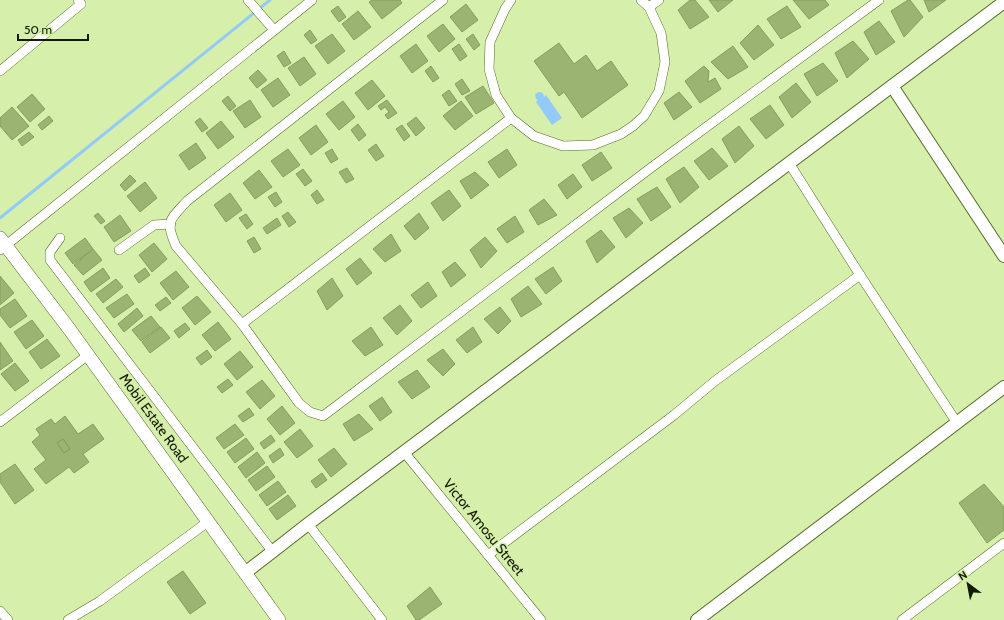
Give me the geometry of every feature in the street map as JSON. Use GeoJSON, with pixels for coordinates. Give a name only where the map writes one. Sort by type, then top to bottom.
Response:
{"type":"FeatureCollection","features":[{"type":"Feature","properties":{"kind":"main road","name":"Mobil Estate Road"},"geometry":{"type":"LineString","coordinates":[[2,245],[88,355],[280,620]]}},
{"type":"Feature","properties":{"kind":"street"},"geometry":{"type":"LineString","coordinates":[[248,0],[274,30]]}},
{"type":"Feature","properties":{"kind":"street"},"geometry":{"type":"LineString","coordinates":[[2,245],[312,0]]}},
{"type":"Feature","properties":{"kind":"street"},"geometry":{"type":"LineString","coordinates":[[443,0],[186,201],[171,219],[170,231],[176,246],[242,324],[299,403],[310,412],[323,416],[652,167],[878,0]]}},
{"type":"Feature","properties":{"kind":"street"},"geometry":{"type":"LineString","coordinates":[[500,0],[505,9]]}},
{"type":"Feature","properties":{"kind":"street"},"geometry":{"type":"LineString","coordinates":[[511,0],[505,9],[490,42],[489,69],[496,95],[511,118],[534,136],[563,146],[593,145],[621,134],[644,116],[659,91],[665,62],[661,33],[649,7],[641,0]]}},
{"type":"Feature","properties":{"kind":"street"},"geometry":{"type":"LineString","coordinates":[[649,7],[659,0]]}},
{"type":"Feature","properties":{"kind":"street"},"geometry":{"type":"LineString","coordinates":[[0,71],[82,1]]}},
{"type":"Feature","properties":{"kind":"street"},"geometry":{"type":"LineString","coordinates":[[245,573],[308,524],[1004,2]]}},
{"type":"Feature","properties":{"kind":"street"},"geometry":{"type":"LineString","coordinates":[[892,86],[1004,256]]}},
{"type":"Feature","properties":{"kind":"street"},"geometry":{"type":"LineString","coordinates":[[242,324],[511,118]]}},
{"type":"Feature","properties":{"kind":"street"},"geometry":{"type":"LineString","coordinates":[[789,163],[860,275],[957,422]]}},
{"type":"Feature","properties":{"kind":"street"},"geometry":{"type":"LineString","coordinates":[[119,250],[154,225],[171,224]]}},
{"type":"Feature","properties":{"kind":"street"},"geometry":{"type":"LineString","coordinates":[[60,238],[50,252],[50,260],[272,552]]}},
{"type":"Feature","properties":{"kind":"street"},"geometry":{"type":"LineString","coordinates":[[488,555],[674,415],[715,381],[860,275]]}},
{"type":"Feature","properties":{"kind":"street"},"geometry":{"type":"LineString","coordinates":[[0,422],[88,355]]}},
{"type":"Feature","properties":{"kind":"street"},"geometry":{"type":"LineString","coordinates":[[697,620],[1004,387]]}},
{"type":"Feature","properties":{"kind":"street","name":"Victor Amosu Street"},"geometry":{"type":"LineString","coordinates":[[404,452],[541,620]]}},
{"type":"Feature","properties":{"kind":"street"},"geometry":{"type":"LineString","coordinates":[[68,620],[100,601],[208,521]]}},
{"type":"Feature","properties":{"kind":"street"},"geometry":{"type":"LineString","coordinates":[[308,524],[382,620]]}},
{"type":"Feature","properties":{"kind":"street"},"geometry":{"type":"LineString","coordinates":[[902,620],[1004,543]]}},
{"type":"Feature","properties":{"kind":"street"},"geometry":{"type":"LineString","coordinates":[[0,611],[8,620]]}},
{"type":"Feature","properties":{"kind":"water"},"geometry":{"type":"Polygon","coordinates":[[[539,92],[543,93],[544,97],[546,95],[562,118],[552,125],[536,102],[538,100],[536,99],[535,94],[539,92]]]}},
{"type":"Feature","properties":{"kind":"building"},"geometry":{"type":"Polygon","coordinates":[[[372,0],[400,0],[402,3],[382,19],[369,2],[372,0]]]}},
{"type":"Feature","properties":{"kind":"building"},"geometry":{"type":"Polygon","coordinates":[[[690,0],[695,0],[709,17],[690,29],[678,10],[690,0]]]}},
{"type":"Feature","properties":{"kind":"building"},"geometry":{"type":"Polygon","coordinates":[[[709,0],[733,0],[718,12],[709,0]]]}},
{"type":"Feature","properties":{"kind":"building"},"geometry":{"type":"Polygon","coordinates":[[[793,0],[825,0],[829,5],[809,19],[793,0]]]}},
{"type":"Feature","properties":{"kind":"building"},"geometry":{"type":"Polygon","coordinates":[[[910,0],[923,17],[904,37],[891,11],[910,0]]]}},
{"type":"Feature","properties":{"kind":"building"},"geometry":{"type":"Polygon","coordinates":[[[924,0],[946,0],[929,12],[924,0]]]}},
{"type":"Feature","properties":{"kind":"building"},"geometry":{"type":"Polygon","coordinates":[[[466,4],[478,20],[462,32],[450,17],[466,4]]]}},
{"type":"Feature","properties":{"kind":"building"},"geometry":{"type":"Polygon","coordinates":[[[338,6],[346,17],[339,22],[331,11],[338,6]]]}},
{"type":"Feature","properties":{"kind":"building"},"geometry":{"type":"Polygon","coordinates":[[[787,6],[801,27],[781,39],[767,19],[787,6]]]}},
{"type":"Feature","properties":{"kind":"building"},"geometry":{"type":"Polygon","coordinates":[[[358,11],[371,27],[354,40],[342,24],[358,11]]]}},
{"type":"Feature","properties":{"kind":"building"},"geometry":{"type":"Polygon","coordinates":[[[879,21],[895,42],[876,55],[864,32],[879,21]]]}},
{"type":"Feature","properties":{"kind":"building"},"geometry":{"type":"Polygon","coordinates":[[[443,24],[455,39],[439,52],[427,36],[443,24]]]}},
{"type":"Feature","properties":{"kind":"building"},"geometry":{"type":"Polygon","coordinates":[[[758,25],[774,45],[754,60],[740,43],[758,25]]]}},
{"type":"Feature","properties":{"kind":"building"},"geometry":{"type":"Polygon","coordinates":[[[310,30],[317,40],[311,44],[304,35],[310,30]]]}},
{"type":"Feature","properties":{"kind":"building"},"geometry":{"type":"Polygon","coordinates":[[[332,34],[345,51],[328,64],[315,46],[332,34]]]}},
{"type":"Feature","properties":{"kind":"building"},"geometry":{"type":"Polygon","coordinates":[[[473,34],[480,45],[474,50],[466,39],[473,34]]]}},
{"type":"Feature","properties":{"kind":"building"},"geometry":{"type":"Polygon","coordinates":[[[853,41],[869,59],[847,78],[835,53],[853,41]]]}},
{"type":"Feature","properties":{"kind":"building"},"geometry":{"type":"Polygon","coordinates":[[[559,43],[574,64],[586,55],[597,71],[611,61],[628,85],[582,118],[564,92],[559,96],[534,61],[559,43]]]}},
{"type":"Feature","properties":{"kind":"building"},"geometry":{"type":"Polygon","coordinates":[[[416,44],[428,61],[412,73],[400,56],[416,44]]]}},
{"type":"Feature","properties":{"kind":"building"},"geometry":{"type":"Polygon","coordinates":[[[459,44],[467,56],[460,61],[452,49],[459,44]]]}},
{"type":"Feature","properties":{"kind":"building"},"geometry":{"type":"Polygon","coordinates":[[[733,46],[748,67],[728,79],[711,62],[733,46]]]}},
{"type":"Feature","properties":{"kind":"building"},"geometry":{"type":"Polygon","coordinates":[[[284,51],[291,63],[284,67],[277,56],[284,51]]]}},
{"type":"Feature","properties":{"kind":"building"},"geometry":{"type":"Polygon","coordinates":[[[304,57],[316,74],[300,86],[288,68],[304,57]]]}},
{"type":"Feature","properties":{"kind":"building"},"geometry":{"type":"Polygon","coordinates":[[[823,63],[838,81],[817,96],[804,74],[823,63]]]}},
{"type":"Feature","properties":{"kind":"building"},"geometry":{"type":"Polygon","coordinates":[[[431,66],[439,78],[433,82],[425,71],[431,66]]]}},
{"type":"Feature","properties":{"kind":"building"},"geometry":{"type":"Polygon","coordinates":[[[704,66],[709,71],[708,82],[715,78],[721,89],[700,103],[685,81],[704,66]]]}},
{"type":"Feature","properties":{"kind":"building"},"geometry":{"type":"Polygon","coordinates":[[[258,70],[267,80],[257,88],[249,78],[258,70]]]}},
{"type":"Feature","properties":{"kind":"building"},"geometry":{"type":"Polygon","coordinates":[[[278,78],[290,95],[273,107],[261,90],[278,78]]]}},
{"type":"Feature","properties":{"kind":"building"},"geometry":{"type":"Polygon","coordinates":[[[462,79],[470,91],[462,95],[455,84],[462,79]]]}},
{"type":"Feature","properties":{"kind":"building"},"geometry":{"type":"Polygon","coordinates":[[[372,80],[385,96],[368,110],[355,93],[372,80]]]}},
{"type":"Feature","properties":{"kind":"building"},"geometry":{"type":"Polygon","coordinates":[[[796,83],[811,102],[792,118],[779,97],[796,83]]]}},
{"type":"Feature","properties":{"kind":"building"},"geometry":{"type":"Polygon","coordinates":[[[483,86],[494,103],[476,114],[465,97],[483,86]]]}},
{"type":"Feature","properties":{"kind":"building"},"geometry":{"type":"Polygon","coordinates":[[[449,90],[457,101],[449,106],[442,95],[449,90]]]}},
{"type":"Feature","properties":{"kind":"building"},"geometry":{"type":"Polygon","coordinates":[[[679,92],[692,107],[674,120],[664,103],[679,92]]]}},
{"type":"Feature","properties":{"kind":"building"},"geometry":{"type":"Polygon","coordinates":[[[32,94],[45,109],[30,122],[17,107],[32,94]]]}},
{"type":"Feature","properties":{"kind":"building"},"geometry":{"type":"Polygon","coordinates":[[[228,96],[236,106],[230,111],[222,101],[228,96]]]}},
{"type":"Feature","properties":{"kind":"building"},"geometry":{"type":"Polygon","coordinates":[[[250,100],[261,117],[245,128],[233,111],[250,100]]]}},
{"type":"Feature","properties":{"kind":"building"},"geometry":{"type":"Polygon","coordinates":[[[387,100],[397,113],[388,119],[385,115],[389,112],[385,107],[381,110],[378,106],[387,100]]]}},
{"type":"Feature","properties":{"kind":"building"},"geometry":{"type":"Polygon","coordinates":[[[343,101],[355,117],[339,130],[326,114],[343,101]]]}},
{"type":"Feature","properties":{"kind":"building"},"geometry":{"type":"Polygon","coordinates":[[[461,101],[473,116],[455,130],[443,116],[461,101]]]}},
{"type":"Feature","properties":{"kind":"building"},"geometry":{"type":"Polygon","coordinates":[[[770,105],[784,125],[766,139],[750,119],[770,105]]]}},
{"type":"Feature","properties":{"kind":"building"},"geometry":{"type":"Polygon","coordinates":[[[12,107],[29,126],[12,140],[0,126],[0,118],[12,107]]]}},
{"type":"Feature","properties":{"kind":"building"},"geometry":{"type":"Polygon","coordinates":[[[49,116],[53,121],[42,130],[38,125],[49,116]]]}},
{"type":"Feature","properties":{"kind":"building"},"geometry":{"type":"Polygon","coordinates":[[[416,117],[425,128],[416,136],[407,124],[416,117]]]}},
{"type":"Feature","properties":{"kind":"building"},"geometry":{"type":"Polygon","coordinates":[[[200,118],[208,128],[202,132],[195,122],[200,118]]]}},
{"type":"Feature","properties":{"kind":"building"},"geometry":{"type":"Polygon","coordinates":[[[221,121],[234,137],[218,149],[206,133],[221,121]]]}},
{"type":"Feature","properties":{"kind":"building"},"geometry":{"type":"Polygon","coordinates":[[[358,124],[366,135],[359,141],[351,130],[358,124]]]}},
{"type":"Feature","properties":{"kind":"building"},"geometry":{"type":"Polygon","coordinates":[[[316,125],[328,142],[311,155],[299,138],[316,125]]]}},
{"type":"Feature","properties":{"kind":"building"},"geometry":{"type":"Polygon","coordinates":[[[402,125],[410,136],[404,141],[396,129],[402,125]]]}},
{"type":"Feature","properties":{"kind":"building"},"geometry":{"type":"Polygon","coordinates":[[[739,126],[754,146],[735,163],[722,139],[739,126]]]}},
{"type":"Feature","properties":{"kind":"building"},"geometry":{"type":"Polygon","coordinates":[[[29,132],[34,137],[22,146],[18,140],[29,132]]]}},
{"type":"Feature","properties":{"kind":"building"},"geometry":{"type":"Polygon","coordinates":[[[196,143],[206,158],[189,170],[179,155],[196,143]]]}},
{"type":"Feature","properties":{"kind":"building"},"geometry":{"type":"Polygon","coordinates":[[[376,144],[384,156],[376,161],[368,150],[376,144]]]}},
{"type":"Feature","properties":{"kind":"building"},"geometry":{"type":"Polygon","coordinates":[[[712,148],[728,166],[709,180],[694,161],[712,148]]]}},
{"type":"Feature","properties":{"kind":"building"},"geometry":{"type":"Polygon","coordinates":[[[288,149],[300,165],[283,177],[271,161],[288,149]]]}},
{"type":"Feature","properties":{"kind":"building"},"geometry":{"type":"Polygon","coordinates":[[[332,149],[338,159],[331,163],[325,153],[332,149]]]}},
{"type":"Feature","properties":{"kind":"building"},"geometry":{"type":"Polygon","coordinates":[[[507,149],[517,165],[499,178],[488,162],[507,149]]]}},
{"type":"Feature","properties":{"kind":"building"},"geometry":{"type":"Polygon","coordinates":[[[601,152],[612,168],[592,181],[582,165],[601,152]]]}},
{"type":"Feature","properties":{"kind":"building"},"geometry":{"type":"Polygon","coordinates":[[[684,167],[699,187],[680,203],[666,179],[684,167]]]}},
{"type":"Feature","properties":{"kind":"building"},"geometry":{"type":"Polygon","coordinates":[[[347,168],[354,179],[346,183],[339,172],[347,168]]]}},
{"type":"Feature","properties":{"kind":"building"},"geometry":{"type":"Polygon","coordinates":[[[303,169],[312,181],[305,186],[296,174],[303,169]]]}},
{"type":"Feature","properties":{"kind":"building"},"geometry":{"type":"Polygon","coordinates":[[[259,170],[272,187],[255,199],[243,183],[259,170]]]}},
{"type":"Feature","properties":{"kind":"building"},"geometry":{"type":"Polygon","coordinates":[[[475,172],[489,185],[471,199],[460,181],[475,172]]]}},
{"type":"Feature","properties":{"kind":"building"},"geometry":{"type":"Polygon","coordinates":[[[573,174],[582,187],[567,199],[558,185],[573,174]]]}},
{"type":"Feature","properties":{"kind":"building"},"geometry":{"type":"Polygon","coordinates":[[[130,175],[136,181],[125,191],[120,185],[130,175]]]}},
{"type":"Feature","properties":{"kind":"building"},"geometry":{"type":"Polygon","coordinates":[[[145,182],[157,198],[140,212],[127,196],[145,182]]]}},
{"type":"Feature","properties":{"kind":"building"},"geometry":{"type":"Polygon","coordinates":[[[657,187],[671,207],[651,221],[637,199],[657,187]]]}},
{"type":"Feature","properties":{"kind":"building"},"geometry":{"type":"Polygon","coordinates":[[[317,190],[324,200],[317,204],[311,195],[317,190]]]}},
{"type":"Feature","properties":{"kind":"building"},"geometry":{"type":"Polygon","coordinates":[[[449,190],[461,206],[443,221],[431,203],[449,190]]]}},
{"type":"Feature","properties":{"kind":"building"},"geometry":{"type":"Polygon","coordinates":[[[276,192],[282,202],[275,207],[268,197],[276,192]]]}},
{"type":"Feature","properties":{"kind":"building"},"geometry":{"type":"Polygon","coordinates":[[[230,193],[242,210],[226,222],[214,205],[230,193]]]}},
{"type":"Feature","properties":{"kind":"building"},"geometry":{"type":"Polygon","coordinates":[[[544,199],[557,215],[538,225],[529,210],[544,199]]]}},
{"type":"Feature","properties":{"kind":"building"},"geometry":{"type":"Polygon","coordinates":[[[629,208],[643,223],[626,238],[613,218],[629,208]]]}},
{"type":"Feature","properties":{"kind":"building"},"geometry":{"type":"Polygon","coordinates":[[[288,212],[296,222],[289,227],[282,216],[288,212]]]}},
{"type":"Feature","properties":{"kind":"building"},"geometry":{"type":"Polygon","coordinates":[[[98,213],[105,221],[101,224],[94,216],[98,213]]]}},
{"type":"Feature","properties":{"kind":"building"},"geometry":{"type":"Polygon","coordinates":[[[419,213],[429,228],[415,240],[404,226],[419,213]]]}},
{"type":"Feature","properties":{"kind":"building"},"geometry":{"type":"Polygon","coordinates":[[[246,214],[253,224],[247,229],[239,218],[246,214]]]}},
{"type":"Feature","properties":{"kind":"building"},"geometry":{"type":"Polygon","coordinates":[[[120,215],[131,231],[114,242],[104,227],[120,215]]]}},
{"type":"Feature","properties":{"kind":"building"},"geometry":{"type":"Polygon","coordinates":[[[515,216],[524,232],[507,243],[497,229],[515,216]]]}},
{"type":"Feature","properties":{"kind":"building"},"geometry":{"type":"Polygon","coordinates":[[[277,218],[281,225],[267,234],[263,228],[277,218]]]}},
{"type":"Feature","properties":{"kind":"building"},"geometry":{"type":"Polygon","coordinates":[[[601,230],[615,247],[597,263],[586,241],[601,230]]]}},
{"type":"Feature","properties":{"kind":"building"},"geometry":{"type":"Polygon","coordinates":[[[391,234],[401,251],[385,262],[373,249],[391,234]]]}},
{"type":"Feature","properties":{"kind":"building"},"geometry":{"type":"Polygon","coordinates":[[[254,237],[261,249],[254,253],[247,241],[254,237]]]}},
{"type":"Feature","properties":{"kind":"building"},"geometry":{"type":"Polygon","coordinates":[[[485,237],[497,251],[481,268],[470,250],[485,237]]]}},
{"type":"Feature","properties":{"kind":"building"},"geometry":{"type":"Polygon","coordinates":[[[85,238],[93,249],[73,264],[65,253],[85,238]]]}},
{"type":"Feature","properties":{"kind":"building"},"geometry":{"type":"Polygon","coordinates":[[[154,243],[167,259],[152,272],[139,255],[154,243]]]}},
{"type":"Feature","properties":{"kind":"building"},"geometry":{"type":"Polygon","coordinates":[[[93,249],[102,260],[83,275],[74,265],[93,249]]]}},
{"type":"Feature","properties":{"kind":"building"},"geometry":{"type":"Polygon","coordinates":[[[360,258],[372,273],[357,285],[346,269],[360,258]]]}},
{"type":"Feature","properties":{"kind":"building"},"geometry":{"type":"Polygon","coordinates":[[[455,262],[466,275],[451,287],[442,272],[455,262]]]}},
{"type":"Feature","properties":{"kind":"building"},"geometry":{"type":"Polygon","coordinates":[[[553,267],[562,281],[546,294],[535,279],[553,267]]]}},
{"type":"Feature","properties":{"kind":"building"},"geometry":{"type":"Polygon","coordinates":[[[103,268],[110,278],[91,292],[84,282],[103,268]]]}},
{"type":"Feature","properties":{"kind":"building"},"geometry":{"type":"Polygon","coordinates":[[[145,268],[150,275],[139,283],[134,276],[145,268]]]}},
{"type":"Feature","properties":{"kind":"building"},"geometry":{"type":"Polygon","coordinates":[[[176,271],[189,287],[173,300],[160,283],[176,271]]]}},
{"type":"Feature","properties":{"kind":"building"},"geometry":{"type":"Polygon","coordinates":[[[0,276],[14,293],[0,305],[0,276]]]}},
{"type":"Feature","properties":{"kind":"building"},"geometry":{"type":"Polygon","coordinates":[[[332,278],[343,296],[327,310],[317,291],[332,278]]]}},
{"type":"Feature","properties":{"kind":"building"},"geometry":{"type":"Polygon","coordinates":[[[116,279],[123,287],[103,303],[96,294],[116,279]]]}},
{"type":"Feature","properties":{"kind":"building"},"geometry":{"type":"Polygon","coordinates":[[[428,282],[437,296],[421,308],[411,295],[428,282]]]}},
{"type":"Feature","properties":{"kind":"building"},"geometry":{"type":"Polygon","coordinates":[[[528,286],[542,304],[521,317],[511,299],[528,286]]]}},
{"type":"Feature","properties":{"kind":"building"},"geometry":{"type":"Polygon","coordinates":[[[127,294],[134,304],[114,318],[106,308],[127,294]]]}},
{"type":"Feature","properties":{"kind":"building"},"geometry":{"type":"Polygon","coordinates":[[[197,296],[211,312],[195,325],[182,308],[197,296]]]}},
{"type":"Feature","properties":{"kind":"building"},"geometry":{"type":"Polygon","coordinates":[[[166,297],[171,303],[160,311],[155,305],[166,297]]]}},
{"type":"Feature","properties":{"kind":"building"},"geometry":{"type":"Polygon","coordinates":[[[15,299],[27,316],[10,328],[0,315],[0,309],[15,299]]]}},
{"type":"Feature","properties":{"kind":"building"},"geometry":{"type":"Polygon","coordinates":[[[400,305],[412,321],[397,335],[383,318],[400,305]]]}},
{"type":"Feature","properties":{"kind":"building"},"geometry":{"type":"Polygon","coordinates":[[[500,307],[511,321],[498,334],[484,319],[500,307]]]}},
{"type":"Feature","properties":{"kind":"building"},"geometry":{"type":"Polygon","coordinates":[[[137,308],[143,316],[124,332],[118,324],[137,308]]]}},
{"type":"Feature","properties":{"kind":"building"},"geometry":{"type":"Polygon","coordinates":[[[151,316],[160,327],[141,341],[132,330],[151,316]]]}},
{"type":"Feature","properties":{"kind":"building"},"geometry":{"type":"Polygon","coordinates":[[[32,320],[44,336],[26,349],[14,332],[32,320]]]}},
{"type":"Feature","properties":{"kind":"building"},"geometry":{"type":"Polygon","coordinates":[[[218,322],[231,339],[215,351],[202,335],[218,322]]]}},
{"type":"Feature","properties":{"kind":"building"},"geometry":{"type":"Polygon","coordinates":[[[185,323],[190,329],[179,338],[174,331],[185,323]]]}},
{"type":"Feature","properties":{"kind":"building"},"geometry":{"type":"Polygon","coordinates":[[[161,327],[170,338],[150,353],[142,342],[161,327]]]}},
{"type":"Feature","properties":{"kind":"building"},"geometry":{"type":"Polygon","coordinates":[[[371,327],[383,345],[365,356],[352,341],[371,327]]]}},
{"type":"Feature","properties":{"kind":"building"},"geometry":{"type":"Polygon","coordinates":[[[473,327],[482,342],[467,353],[456,340],[473,327]]]}},
{"type":"Feature","properties":{"kind":"building"},"geometry":{"type":"Polygon","coordinates":[[[47,339],[60,356],[41,369],[29,352],[47,339]]]}},
{"type":"Feature","properties":{"kind":"building"},"geometry":{"type":"Polygon","coordinates":[[[0,342],[13,361],[0,370],[0,342]]]}},
{"type":"Feature","properties":{"kind":"building"},"geometry":{"type":"Polygon","coordinates":[[[443,349],[455,364],[443,376],[427,360],[443,349]]]}},
{"type":"Feature","properties":{"kind":"building"},"geometry":{"type":"Polygon","coordinates":[[[207,350],[212,357],[201,365],[196,358],[207,350]]]}},
{"type":"Feature","properties":{"kind":"building"},"geometry":{"type":"Polygon","coordinates":[[[240,351],[253,367],[237,380],[224,364],[240,351]]]}},
{"type":"Feature","properties":{"kind":"building"},"geometry":{"type":"Polygon","coordinates":[[[15,363],[29,381],[15,391],[1,374],[15,363]]]}},
{"type":"Feature","properties":{"kind":"building"},"geometry":{"type":"Polygon","coordinates":[[[417,370],[430,387],[412,399],[398,382],[417,370]]]}},
{"type":"Feature","properties":{"kind":"building"},"geometry":{"type":"Polygon","coordinates":[[[228,379],[233,385],[222,393],[217,387],[228,379]]]}},
{"type":"Feature","properties":{"kind":"building"},"geometry":{"type":"Polygon","coordinates":[[[262,380],[275,396],[260,409],[246,392],[262,380]]]}},
{"type":"Feature","properties":{"kind":"building"},"geometry":{"type":"Polygon","coordinates":[[[382,397],[392,412],[380,421],[369,406],[382,397]]]}},
{"type":"Feature","properties":{"kind":"building"},"geometry":{"type":"Polygon","coordinates":[[[282,406],[295,423],[280,435],[267,419],[282,406]]]}},
{"type":"Feature","properties":{"kind":"building"},"geometry":{"type":"Polygon","coordinates":[[[249,408],[254,415],[243,422],[238,416],[249,408]]]}},
{"type":"Feature","properties":{"kind":"building"},"geometry":{"type":"Polygon","coordinates":[[[359,414],[373,429],[354,441],[343,424],[359,414]]]}},
{"type":"Feature","properties":{"kind":"building"},"geometry":{"type":"Polygon","coordinates":[[[65,416],[78,434],[93,424],[104,439],[83,454],[89,462],[74,473],[69,467],[46,484],[34,469],[46,460],[32,442],[40,435],[36,429],[51,419],[55,424],[65,416]],[[63,439],[57,443],[64,453],[70,449],[63,439]]]}},
{"type":"Feature","properties":{"kind":"building"},"geometry":{"type":"Polygon","coordinates":[[[235,424],[244,435],[224,449],[216,438],[235,424]]]}},
{"type":"Feature","properties":{"kind":"building"},"geometry":{"type":"Polygon","coordinates":[[[300,429],[313,446],[297,458],[284,442],[300,429]]]}},
{"type":"Feature","properties":{"kind":"building"},"geometry":{"type":"Polygon","coordinates":[[[271,435],[275,441],[264,449],[260,443],[271,435]]]}},
{"type":"Feature","properties":{"kind":"building"},"geometry":{"type":"Polygon","coordinates":[[[246,438],[254,449],[235,463],[227,452],[246,438]]]}},
{"type":"Feature","properties":{"kind":"building"},"geometry":{"type":"Polygon","coordinates":[[[63,439],[70,449],[64,453],[57,443],[63,439]]]}},
{"type":"Feature","properties":{"kind":"building"},"geometry":{"type":"Polygon","coordinates":[[[280,448],[284,455],[273,463],[269,456],[280,448]]]}},
{"type":"Feature","properties":{"kind":"building"},"geometry":{"type":"Polygon","coordinates":[[[334,448],[347,464],[331,477],[318,460],[334,448]]]}},
{"type":"Feature","properties":{"kind":"building"},"geometry":{"type":"Polygon","coordinates":[[[257,452],[265,463],[246,478],[238,467],[257,452]]]}},
{"type":"Feature","properties":{"kind":"building"},"geometry":{"type":"Polygon","coordinates":[[[15,464],[34,490],[15,504],[0,482],[0,474],[15,464]]]}},
{"type":"Feature","properties":{"kind":"building"},"geometry":{"type":"Polygon","coordinates":[[[267,466],[275,477],[256,491],[248,480],[267,466]]]}},
{"type":"Feature","properties":{"kind":"building"},"geometry":{"type":"Polygon","coordinates":[[[322,473],[327,480],[316,488],[311,481],[322,473]]]}},
{"type":"Feature","properties":{"kind":"building"},"geometry":{"type":"Polygon","coordinates":[[[278,481],[286,492],[267,506],[259,495],[278,481]]]}},
{"type":"Feature","properties":{"kind":"building"},"geometry":{"type":"Polygon","coordinates":[[[984,484],[1004,507],[1004,530],[987,543],[959,503],[984,484]]]}},
{"type":"Feature","properties":{"kind":"building"},"geometry":{"type":"Polygon","coordinates":[[[288,495],[296,506],[277,520],[269,509],[288,495]]]}},
{"type":"Feature","properties":{"kind":"building"},"geometry":{"type":"Polygon","coordinates":[[[183,571],[206,603],[190,614],[167,582],[183,571]]]}},
{"type":"Feature","properties":{"kind":"building"},"geometry":{"type":"Polygon","coordinates":[[[430,587],[442,604],[419,620],[416,620],[407,606],[430,587]]]}},
{"type":"Feature","properties":{"kind":"waterway"},"geometry":{"type":"LineString","coordinates":[[0,218],[270,0]]}}]}
